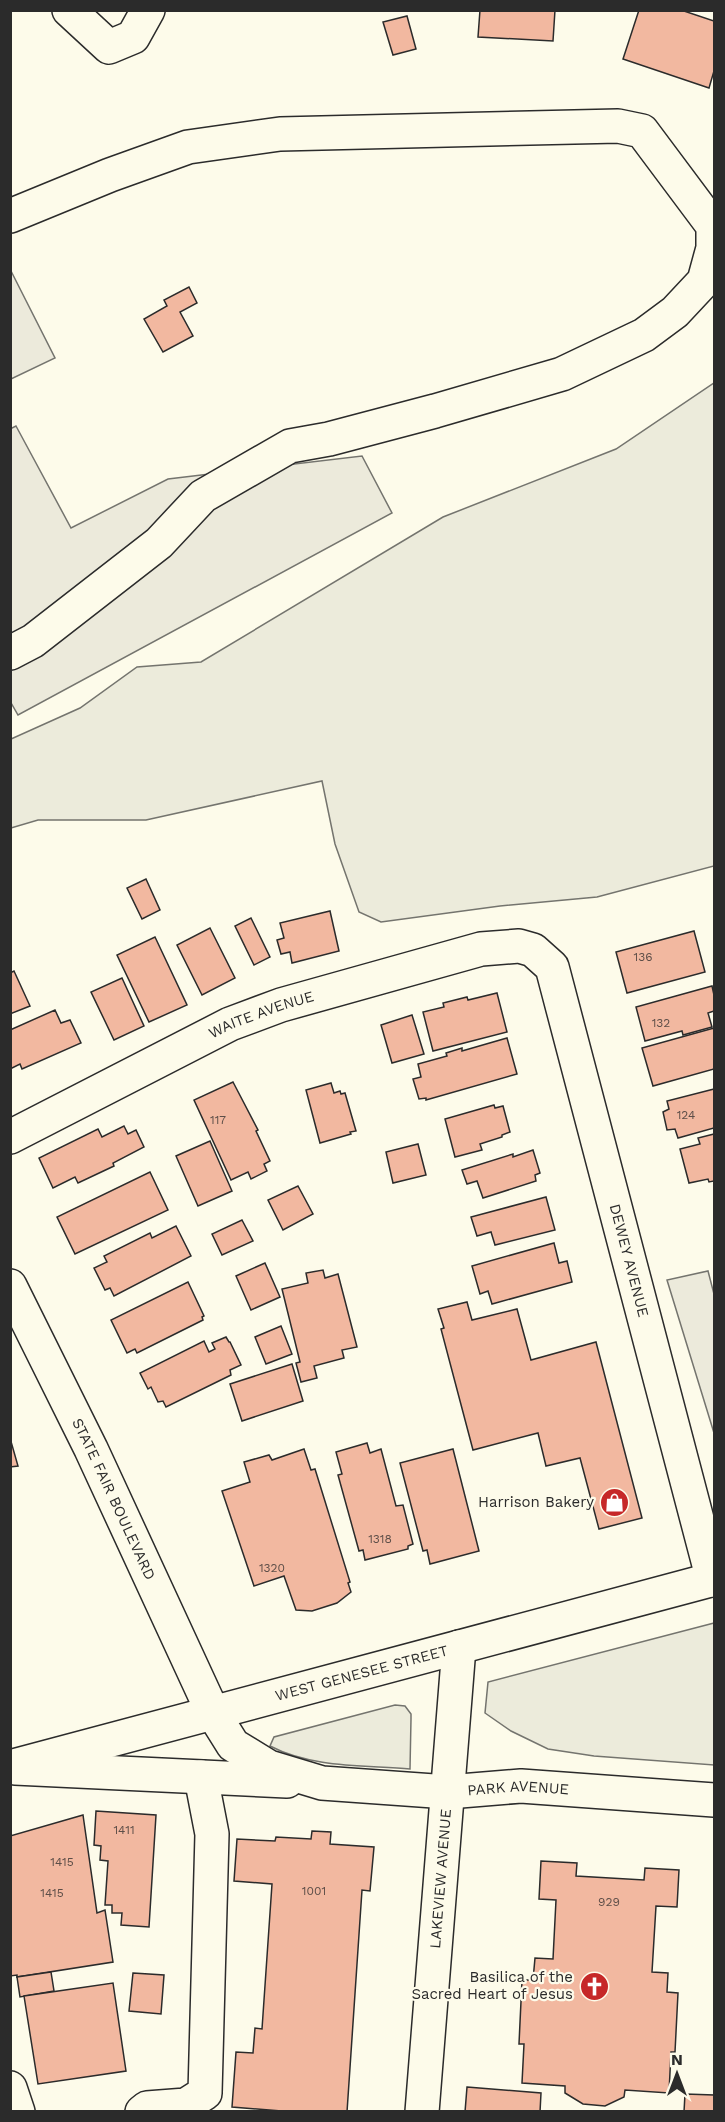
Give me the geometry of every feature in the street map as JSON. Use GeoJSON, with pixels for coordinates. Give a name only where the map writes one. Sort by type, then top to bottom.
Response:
{"type":"FeatureCollection","features":[{"type":"Feature","properties":{"kind":"street"},"geometry":{"type":"LineString","coordinates":[[69,10],[109,47],[133,37],[148,10]]}},
{"type":"Feature","properties":{"kind":"street"},"geometry":{"type":"LineString","coordinates":[[10,216],[110,175],[188,147],[280,134],[618,126],[642,131],[713,226],[713,249],[704,281],[675,312],[644,335],[562,374],[382,425],[329,439],[290,446],[203,496],[159,543],[33,641],[10,653]]}},
{"type":"Feature","properties":{"kind":"street","name":"WAITE AVENUE"},"geometry":{"type":"LineString","coordinates":[[10,1137],[230,1024],[281,1005],[481,949],[519,946],[533,950]]}},
{"type":"Feature","properties":{"kind":"street","name":"DEWEY AVENUE"},"geometry":{"type":"LineString","coordinates":[[533,950],[552,967],[714,1579]]}},
{"type":"Feature","properties":{"kind":"street","name":"STATE FAIR BOULEVARD"},"geometry":{"type":"LineString","coordinates":[[10,1286],[90,1449],[213,1713]]}},
{"type":"Feature","properties":{"kind":"street","name":"WEST GENESEE STREET"},"geometry":{"type":"LineString","coordinates":[[10,1768],[714,1579]]}},
{"type":"Feature","properties":{"kind":"street","name":"LAKEVIEW AVENUE"},"geometry":{"type":"LineString","coordinates":[[422,2112],[459,1647]]}},
{"type":"Feature","properties":{"kind":"street","name":"PARK AVENUE"},"geometry":{"type":"LineString","coordinates":[[213,1713],[233,1745],[269,1767],[322,1782]]}},
{"type":"Feature","properties":{"kind":"street","name":"PARK AVENUE"},"geometry":{"type":"LineString","coordinates":[[10,1768],[322,1782],[448,1792],[521,1786],[714,1800]]}},
{"type":"Feature","properties":{"kind":"street"},"geometry":{"type":"LineString","coordinates":[[142,2112],[147,2108],[186,2105],[205,2093],[212,1834],[201,1777]]}},
{"type":"Feature","properties":{"kind":"street"},"geometry":{"type":"LineString","coordinates":[[10,2088],[18,2112]]}},
{"type":"Feature","properties":{"kind":"shaded area"},"geometry":{"type":"Polygon","coordinates":[[[10,269],[55,358],[11,379],[10,379],[10,269]]]}},
{"type":"Feature","properties":{"kind":"shaded area"},"geometry":{"type":"Polygon","coordinates":[[[714,383],[714,866],[597,897],[500,906],[381,922],[359,912],[335,844],[322,781],[146,820],[38,820],[11,828],[11,739],[80,708],[137,667],[201,662],[443,517],[616,449],[714,383]]]}},
{"type":"Feature","properties":{"kind":"shaded area"},"geometry":{"type":"Polygon","coordinates":[[[16,426],[71,528],[168,479],[362,456],[392,513],[18,715],[10,701],[10,429],[16,426]]]}},
{"type":"Feature","properties":{"kind":"shaded area"},"geometry":{"type":"Polygon","coordinates":[[[708,1271],[714,1294],[714,1433],[667,1280],[708,1271]]]}},
{"type":"Feature","properties":{"kind":"shaded area"},"geometry":{"type":"Polygon","coordinates":[[[714,1623],[714,1765],[594,1756],[548,1749],[511,1731],[485,1713],[488,1682],[714,1623]]]}},
{"type":"Feature","properties":{"kind":"shaded area"},"geometry":{"type":"Polygon","coordinates":[[[395,1705],[405,1706],[411,1714],[410,1769],[320,1762],[270,1746],[274,1737],[395,1705]]]}},
{"type":"Feature","properties":{"kind":"building"},"geometry":{"type":"Polygon","coordinates":[[[480,10],[555,10],[553,41],[478,37],[480,10]]]}},
{"type":"Feature","properties":{"kind":"building"},"geometry":{"type":"Polygon","coordinates":[[[639,10],[681,10],[714,21],[714,71],[709,88],[623,59],[639,10]]]}},
{"type":"Feature","properties":{"kind":"building"},"geometry":{"type":"Polygon","coordinates":[[[407,16],[416,49],[393,55],[383,22],[407,16]]]}},
{"type":"Feature","properties":{"kind":"building"},"geometry":{"type":"Polygon","coordinates":[[[189,287],[197,303],[180,312],[193,336],[163,352],[144,319],[167,306],[164,300],[189,287]]]}},
{"type":"Feature","properties":{"kind":"building"},"geometry":{"type":"Polygon","coordinates":[[[146,879],[160,910],[142,919],[127,888],[146,879]]]}},
{"type":"Feature","properties":{"kind":"building"},"geometry":{"type":"Polygon","coordinates":[[[330,911],[339,951],[292,963],[290,952],[281,954],[277,940],[284,938],[280,923],[330,911]]]}},
{"type":"Feature","properties":{"kind":"building"},"geometry":{"type":"Polygon","coordinates":[[[251,918],[270,957],[254,965],[235,926],[251,918]]]}},
{"type":"Feature","properties":{"kind":"building"},"geometry":{"type":"Polygon","coordinates":[[[210,928],[235,978],[202,995],[177,945],[210,928]]]}},
{"type":"Feature","properties":{"kind":"building"},"geometry":{"type":"Polygon","coordinates":[[[694,931],[705,972],[627,993],[616,952],[694,931]]]}},
{"type":"Feature","properties":{"kind":"building"},"geometry":{"type":"Polygon","coordinates":[[[155,937],[187,1005],[149,1022],[117,955],[155,937]]]}},
{"type":"Feature","properties":{"kind":"building"},"geometry":{"type":"Polygon","coordinates":[[[14,971],[30,1006],[10,1014],[10,973],[14,971]]]}},
{"type":"Feature","properties":{"kind":"building"},"geometry":{"type":"Polygon","coordinates":[[[122,978],[144,1026],[114,1040],[91,992],[122,978]]]}},
{"type":"Feature","properties":{"kind":"building"},"geometry":{"type":"Polygon","coordinates":[[[712,986],[714,1011],[708,1013],[712,1027],[683,1035],[682,1031],[645,1041],[636,1007],[712,986]]]}},
{"type":"Feature","properties":{"kind":"building"},"geometry":{"type":"Polygon","coordinates":[[[497,993],[507,1032],[433,1051],[423,1012],[444,1007],[443,1003],[497,993]]]}},
{"type":"Feature","properties":{"kind":"building"},"geometry":{"type":"Polygon","coordinates":[[[55,1010],[61,1023],[70,1020],[81,1043],[22,1069],[20,1064],[10,1069],[10,1030],[55,1010]]]}},
{"type":"Feature","properties":{"kind":"building"},"geometry":{"type":"Polygon","coordinates":[[[412,1015],[424,1054],[392,1063],[381,1025],[412,1015]]]}},
{"type":"Feature","properties":{"kind":"building"},"geometry":{"type":"Polygon","coordinates":[[[714,1028],[714,1069],[653,1086],[642,1048],[714,1028]]]}},
{"type":"Feature","properties":{"kind":"building"},"geometry":{"type":"Polygon","coordinates":[[[507,1038],[517,1074],[426,1100],[426,1098],[419,1099],[413,1079],[421,1077],[418,1064],[447,1056],[446,1053],[462,1048],[462,1051],[507,1038]]]}},
{"type":"Feature","properties":{"kind":"building"},"geometry":{"type":"Polygon","coordinates":[[[233,1082],[258,1130],[256,1131],[270,1161],[264,1164],[267,1171],[251,1179],[248,1172],[231,1180],[194,1100],[233,1082]]]}},
{"type":"Feature","properties":{"kind":"building"},"geometry":{"type":"Polygon","coordinates":[[[331,1083],[334,1093],[340,1091],[341,1094],[345,1093],[356,1131],[320,1143],[306,1090],[331,1083]]]}},
{"type":"Feature","properties":{"kind":"building"},"geometry":{"type":"Polygon","coordinates":[[[714,1089],[714,1128],[678,1138],[675,1129],[667,1130],[663,1112],[669,1109],[667,1101],[714,1089]]]}},
{"type":"Feature","properties":{"kind":"building"},"geometry":{"type":"Polygon","coordinates":[[[494,1105],[495,1108],[503,1106],[510,1132],[480,1144],[482,1150],[455,1157],[445,1119],[494,1105]]]}},
{"type":"Feature","properties":{"kind":"building"},"geometry":{"type":"Polygon","coordinates":[[[124,1126],[128,1134],[136,1130],[144,1147],[113,1163],[114,1166],[78,1183],[75,1177],[53,1188],[39,1158],[98,1129],[102,1137],[124,1126]]]}},
{"type":"Feature","properties":{"kind":"building"},"geometry":{"type":"Polygon","coordinates":[[[714,1134],[714,1181],[709,1182],[708,1179],[689,1183],[680,1149],[700,1144],[698,1138],[714,1134]]]}},
{"type":"Feature","properties":{"kind":"building"},"geometry":{"type":"Polygon","coordinates":[[[210,1141],[232,1191],[198,1206],[176,1156],[210,1141]]]}},
{"type":"Feature","properties":{"kind":"building"},"geometry":{"type":"Polygon","coordinates":[[[418,1144],[426,1175],[393,1183],[386,1152],[418,1144]]]}},
{"type":"Feature","properties":{"kind":"building"},"geometry":{"type":"Polygon","coordinates":[[[533,1150],[540,1173],[535,1175],[536,1181],[483,1198],[477,1181],[467,1184],[462,1170],[533,1150]]]}},
{"type":"Feature","properties":{"kind":"building"},"geometry":{"type":"Polygon","coordinates":[[[150,1172],[168,1210],[75,1254],[57,1217],[150,1172]]]}},
{"type":"Feature","properties":{"kind":"building"},"geometry":{"type":"Polygon","coordinates":[[[298,1186],[313,1214],[283,1230],[268,1200],[298,1186]]]}},
{"type":"Feature","properties":{"kind":"building"},"geometry":{"type":"Polygon","coordinates":[[[546,1197],[555,1230],[495,1245],[491,1232],[477,1236],[471,1217],[546,1197]]]}},
{"type":"Feature","properties":{"kind":"building"},"geometry":{"type":"Polygon","coordinates":[[[242,1220],[253,1241],[222,1255],[212,1234],[242,1220]]]}},
{"type":"Feature","properties":{"kind":"building"},"geometry":{"type":"Polygon","coordinates":[[[176,1226],[191,1256],[114,1296],[110,1288],[105,1290],[94,1268],[107,1262],[104,1256],[150,1233],[152,1238],[176,1226]]]}},
{"type":"Feature","properties":{"kind":"building"},"geometry":{"type":"Polygon","coordinates":[[[554,1243],[559,1263],[567,1261],[572,1282],[492,1304],[488,1291],[480,1294],[472,1266],[554,1243]]]}},
{"type":"Feature","properties":{"kind":"building"},"geometry":{"type":"Polygon","coordinates":[[[265,1263],[280,1297],[251,1310],[236,1276],[265,1263]]]}},
{"type":"Feature","properties":{"kind":"building"},"geometry":{"type":"Polygon","coordinates":[[[323,1270],[325,1278],[338,1274],[357,1347],[342,1350],[344,1358],[314,1366],[317,1378],[301,1382],[296,1363],[300,1362],[282,1289],[308,1283],[306,1273],[323,1270]]]}},
{"type":"Feature","properties":{"kind":"building"},"geometry":{"type":"Polygon","coordinates":[[[188,1282],[204,1316],[203,1320],[137,1353],[135,1349],[127,1353],[111,1320],[188,1282]]]}},
{"type":"Feature","properties":{"kind":"building"},"geometry":{"type":"Polygon","coordinates":[[[467,1302],[472,1320],[517,1309],[531,1360],[596,1342],[642,1518],[599,1529],[580,1458],[546,1466],[538,1433],[473,1450],[441,1329],[444,1328],[438,1309],[467,1302]]]}},
{"type":"Feature","properties":{"kind":"building"},"geometry":{"type":"Polygon","coordinates":[[[281,1326],[292,1354],[266,1364],[255,1337],[281,1326]]]}},
{"type":"Feature","properties":{"kind":"building"},"geometry":{"type":"Polygon","coordinates":[[[226,1337],[241,1365],[230,1370],[231,1375],[166,1407],[163,1401],[158,1402],[151,1387],[148,1389],[140,1373],[204,1341],[209,1352],[215,1349],[212,1343],[226,1337]]]}},
{"type":"Feature","properties":{"kind":"building"},"geometry":{"type":"Polygon","coordinates":[[[292,1364],[303,1401],[242,1421],[230,1384],[292,1364]]]}},
{"type":"Feature","properties":{"kind":"building"},"geometry":{"type":"Polygon","coordinates":[[[10,1438],[18,1466],[10,1467],[10,1438]]]}},
{"type":"Feature","properties":{"kind":"building"},"geometry":{"type":"Polygon","coordinates":[[[367,1443],[370,1453],[381,1449],[396,1506],[403,1505],[413,1544],[408,1546],[408,1549],[365,1560],[363,1550],[359,1551],[338,1475],[342,1474],[336,1452],[367,1443]]]}},
{"type":"Feature","properties":{"kind":"building"},"geometry":{"type":"Polygon","coordinates":[[[304,1449],[311,1470],[315,1469],[350,1582],[348,1583],[351,1592],[337,1603],[312,1611],[296,1610],[284,1576],[254,1586],[222,1491],[250,1482],[244,1462],[269,1455],[272,1460],[304,1449]]]}},
{"type":"Feature","properties":{"kind":"building"},"geometry":{"type":"Polygon","coordinates":[[[453,1449],[479,1551],[430,1564],[427,1550],[423,1551],[400,1463],[453,1449]]]}},
{"type":"Feature","properties":{"kind":"building"},"geometry":{"type":"Polygon","coordinates":[[[96,1811],[156,1815],[149,1927],[121,1925],[122,1913],[112,1913],[112,1905],[105,1905],[108,1861],[100,1860],[101,1846],[94,1845],[96,1811]]]}},
{"type":"Feature","properties":{"kind":"building"},"geometry":{"type":"Polygon","coordinates":[[[83,1815],[97,1913],[105,1910],[113,1962],[17,1977],[17,1975],[10,1976],[10,1836],[83,1815]]]}},
{"type":"Feature","properties":{"kind":"building"},"geometry":{"type":"Polygon","coordinates":[[[312,1831],[331,1832],[330,1844],[374,1847],[370,1891],[362,1890],[347,2112],[294,2112],[232,2107],[236,2052],[253,2053],[255,2028],[262,2029],[272,1884],[234,1881],[237,1839],[275,1841],[276,1837],[311,1839],[312,1831]]]}},
{"type":"Feature","properties":{"kind":"building","name":"Basilica of the Sacred Heart of Jesus"},"geometry":{"type":"Polygon","coordinates":[[[541,1861],[577,1863],[576,1876],[644,1880],[645,1868],[679,1870],[677,1907],[656,1906],[652,1972],[668,1973],[667,1992],[678,1993],[675,2052],[671,2052],[669,2093],[625,2090],[624,2097],[605,2106],[583,2104],[565,2093],[565,2086],[522,2083],[524,2044],[519,2044],[522,1980],[533,1980],[535,1958],[553,1959],[556,1900],[539,1899],[541,1861]]]}},
{"type":"Feature","properties":{"kind":"building"},"geometry":{"type":"Polygon","coordinates":[[[51,1972],[54,1991],[20,1997],[17,1977],[51,1972]]]}},
{"type":"Feature","properties":{"kind":"building"},"geometry":{"type":"Polygon","coordinates":[[[133,1973],[164,1975],[161,2014],[129,2011],[133,1973]]]}},
{"type":"Feature","properties":{"kind":"building"},"geometry":{"type":"Polygon","coordinates":[[[113,1983],[126,2071],[38,2084],[24,1996],[113,1983]]]}},
{"type":"Feature","properties":{"kind":"building"},"geometry":{"type":"Polygon","coordinates":[[[467,2087],[541,2093],[540,2112],[465,2112],[467,2087]]]}},
{"type":"Feature","properties":{"kind":"building"},"geometry":{"type":"Polygon","coordinates":[[[685,2094],[714,2095],[714,2112],[684,2112],[685,2094]]]}},
{"type":"Feature","properties":{"kind":"place","name":"Harrison Bakery"},"geometry":{"type":"Point","coordinates":[615,1502]}},
{"type":"Feature","properties":{"kind":"place","name":"Basilica of the Sacred Heart of Jesus"},"geometry":{"type":"Point","coordinates":[594,1986]}}]}
